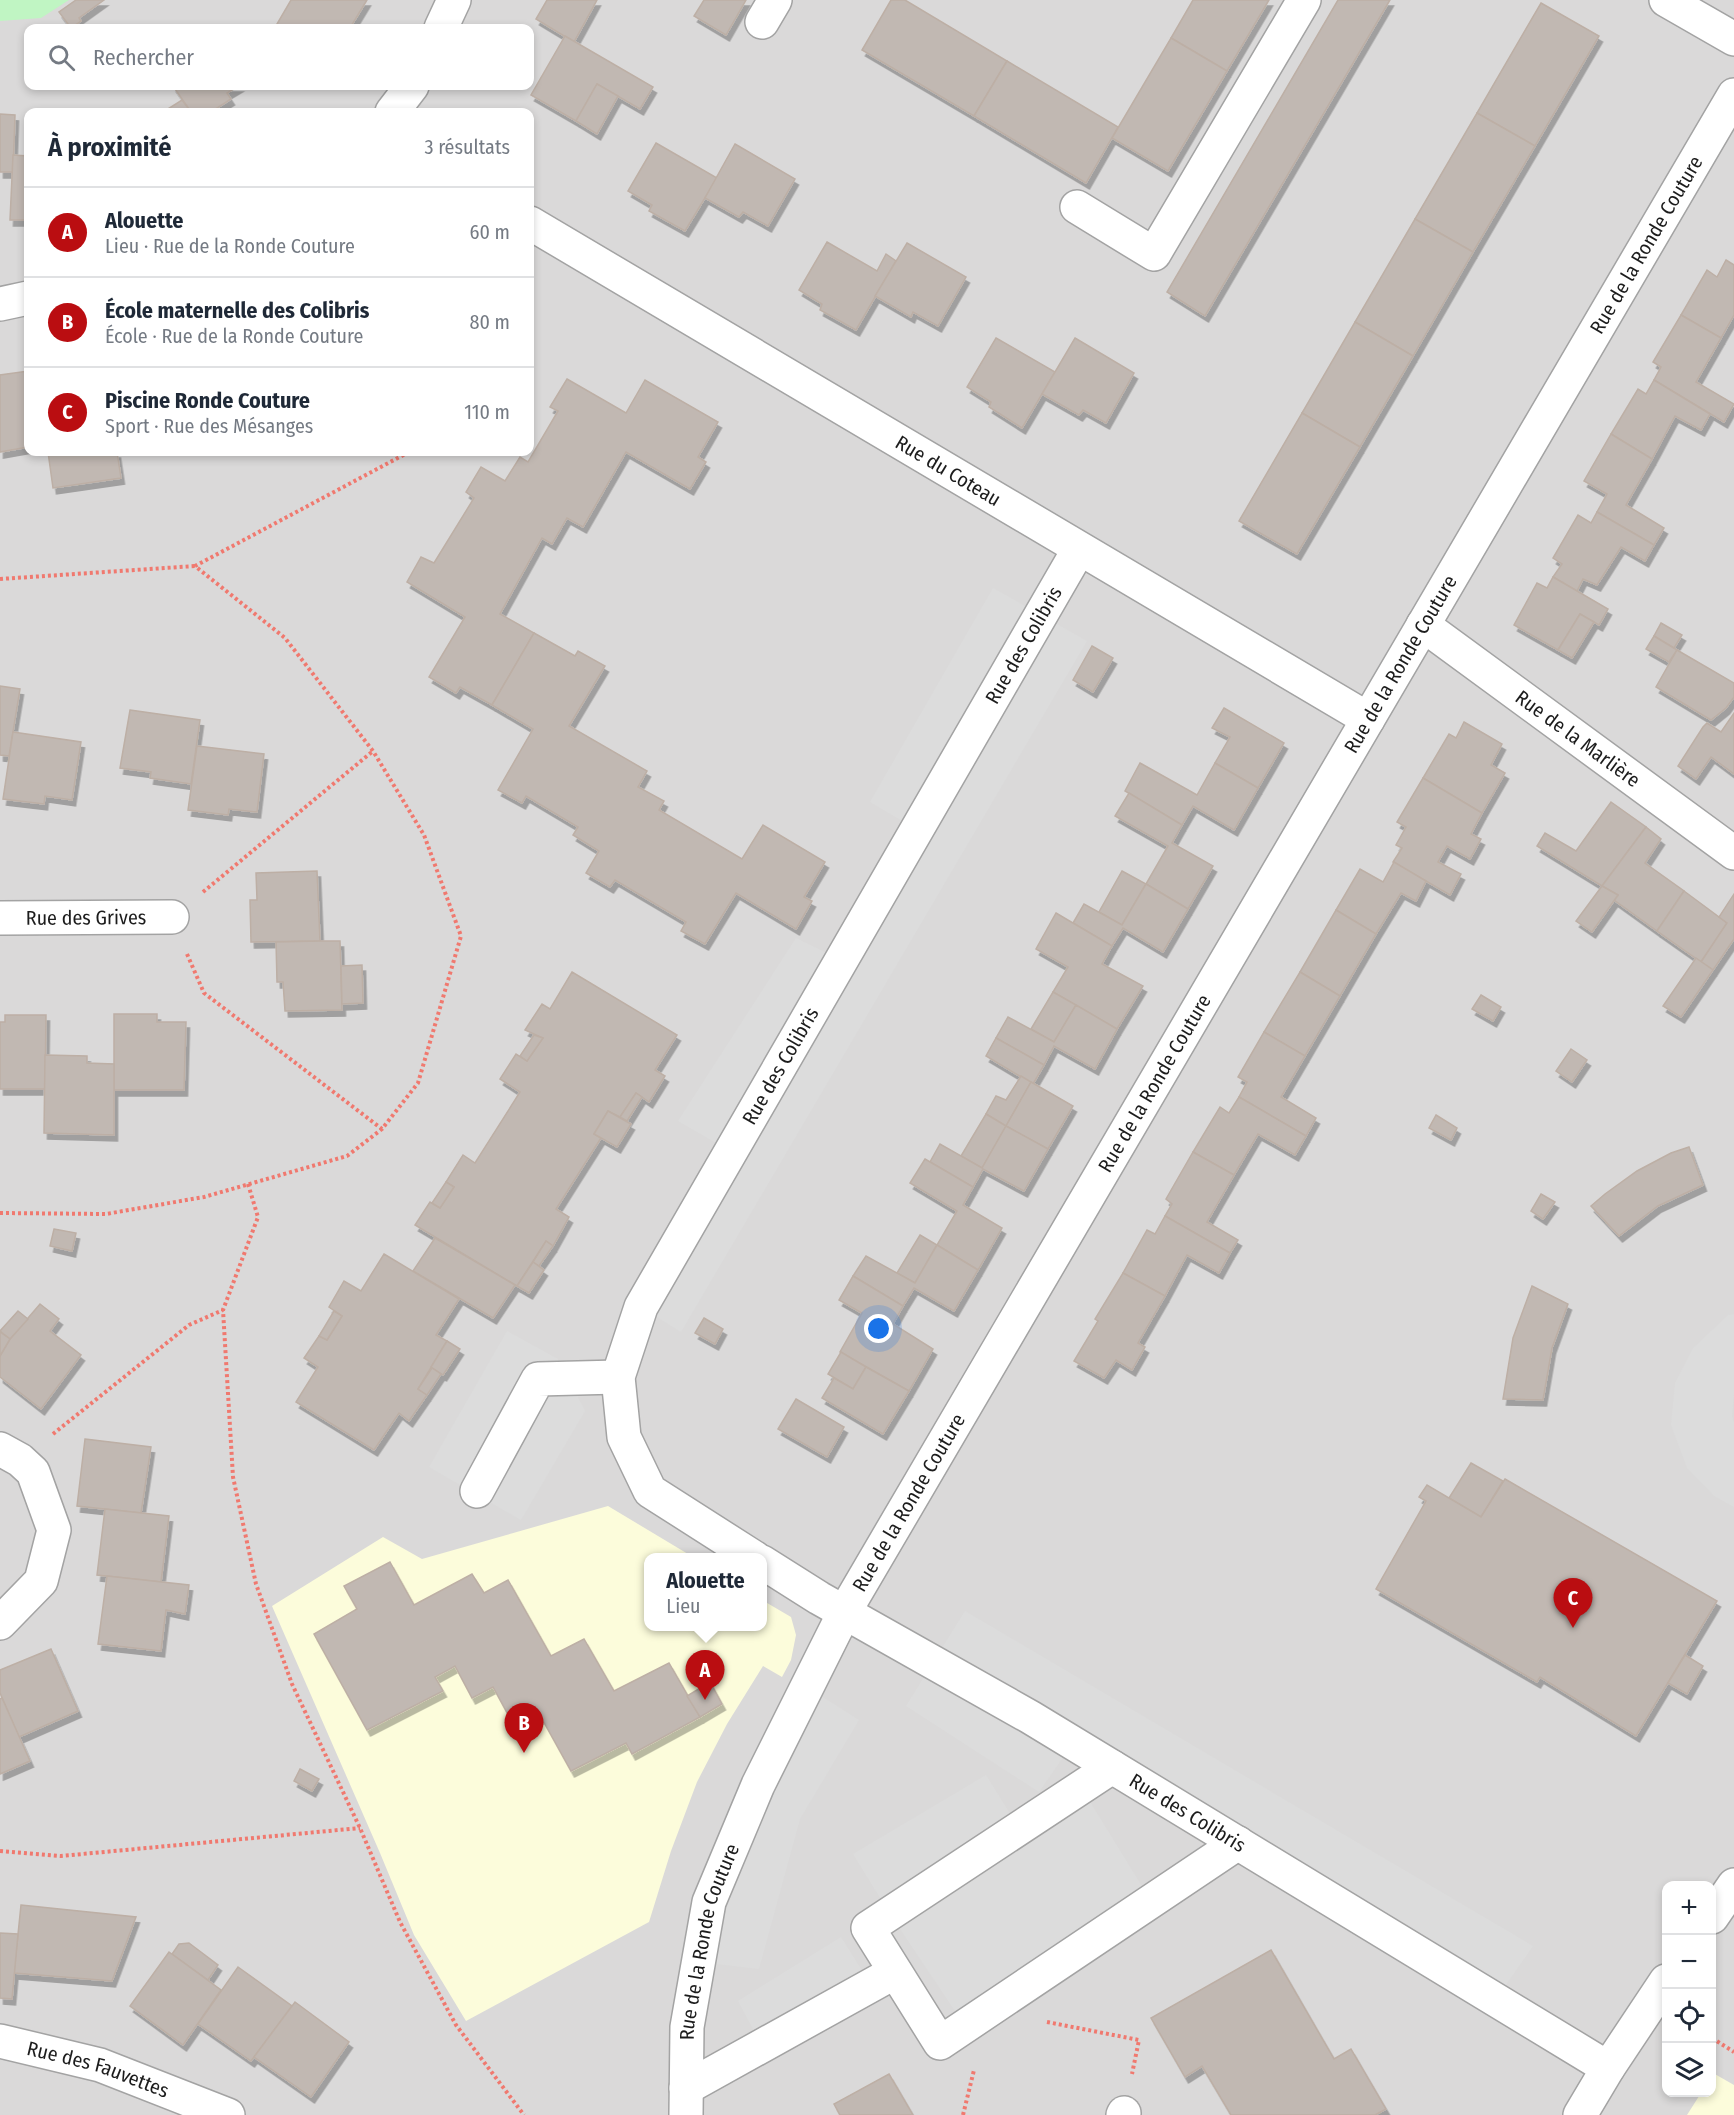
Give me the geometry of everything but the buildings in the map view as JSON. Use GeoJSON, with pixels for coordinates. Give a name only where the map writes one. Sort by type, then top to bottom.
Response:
{"type":"FeatureCollection","features":[{"type":"Feature","properties":{"kind":"street"},"geometry":{"type":"LineString","coordinates":[[443,24],[454,0]]}},
{"type":"Feature","properties":{"kind":"street"},"geometry":{"type":"LineString","coordinates":[[1077,207],[1154,254],[1304,0]]}},
{"type":"Feature","properties":{"kind":"street"},"geometry":{"type":"LineString","coordinates":[[1666,0],[1734,39]]}},
{"type":"Feature","properties":{"kind":"street"},"geometry":{"type":"LineString","coordinates":[[395,108],[409,90]]}},
{"type":"Feature","properties":{"kind":"street","name":"Rue de la Ronde Couture"},"geometry":{"type":"LineString","coordinates":[[686,2102],[687,2028],[710,1902],[758,1785],[845,1611],[1734,95]]}},
{"type":"Feature","properties":{"kind":"street","name":"Rue du Coteau"},"geometry":{"type":"LineString","coordinates":[[534,226],[1368,719]]}},
{"type":"Feature","properties":{"kind":"street"},"geometry":{"type":"LineString","coordinates":[[0,304],[24,299]]}},
{"type":"Feature","properties":{"kind":"street","name":"Rue des Colibris"},"geometry":{"type":"LineString","coordinates":[[749,1553],[650,1491],[624,1437],[618,1377],[641,1307],[1079,549]]}},
{"type":"Feature","properties":{"kind":"street","name":"Rue de la Marlière"},"geometry":{"type":"LineString","coordinates":[[1423,625],[1734,853]]}},
{"type":"Feature","properties":{"kind":"street","name":"Rue des Grives"},"geometry":{"type":"LineString","coordinates":[[0,918],[172,917]]}},
{"type":"Feature","properties":{"kind":"street"},"geometry":{"type":"LineString","coordinates":[[477,1491],[538,1378],[618,1377]]}},
{"type":"Feature","properties":{"kind":"street"},"geometry":{"type":"LineString","coordinates":[[0,1623],[41,1581],[54,1530],[33,1472],[10,1455]]}},
{"type":"Feature","properties":{"kind":"street","name":"Rue des Colibris"},"geometry":{"type":"LineString","coordinates":[[767,1565],[819,1598],[1030,1717],[1608,2068]]}},
{"type":"Feature","properties":{"kind":"street"},"geometry":{"type":"LineString","coordinates":[[1112,1767],[868,1928],[940,2043],[1238,1843]]}},
{"type":"Feature","properties":{"kind":"street"},"geometry":{"type":"LineString","coordinates":[[1716,1911],[1734,1885]]}},
{"type":"Feature","properties":{"kind":"street"},"geometry":{"type":"LineString","coordinates":[[686,2102],[895,1972]]}},
{"type":"Feature","properties":{"kind":"street"},"geometry":{"type":"LineString","coordinates":[[1580,2115],[1662,1987]]}},
{"type":"Feature","properties":{"kind":"street","name":"Rue des Fauvettes"},"geometry":{"type":"LineString","coordinates":[[0,2041],[100,2066],[228,2115]]}},
{"type":"Feature","properties":{"kind":"path"},"geometry":{"type":"LineString","coordinates":[[0,579],[195,566],[401,456]]}},
{"type":"Feature","properties":{"kind":"path"},"geometry":{"type":"LineString","coordinates":[[0,1213],[106,1214],[204,1197],[347,1156],[382,1129],[418,1083],[461,936],[424,836],[374,751],[285,638],[195,566]]}},
{"type":"Feature","properties":{"kind":"path"},"geometry":{"type":"LineString","coordinates":[[374,751],[172,917],[204,993],[382,1129]]}},
{"type":"Feature","properties":{"kind":"path"},"geometry":{"type":"LineString","coordinates":[[248,1184],[258,1217],[223,1310],[233,1477],[255,1584],[292,1684],[360,1828],[400,1922],[456,2025],[524,2115]]}},
{"type":"Feature","properties":{"kind":"path"},"geometry":{"type":"LineString","coordinates":[[10,1455],[189,1325],[223,1310]]}},
{"type":"Feature","properties":{"kind":"path"},"geometry":{"type":"LineString","coordinates":[[0,1851],[61,1856],[360,1828]]}},
{"type":"Feature","properties":{"kind":"path"},"geometry":{"type":"LineString","coordinates":[[987,2011],[1139,2040],[1124,2114]]}},
{"type":"Feature","properties":{"kind":"path"},"geometry":{"type":"LineString","coordinates":[[1716,2041],[1734,2052]]}},
{"type":"Feature","properties":{"kind":"shaded area"},"geometry":{"type":"Polygon","coordinates":[[[0,0],[1734,0],[1734,2115],[0,2115],[0,0]]]}},
{"type":"Feature","properties":{"kind":"shaded area"},"geometry":{"type":"Polygon","coordinates":[[[993,588],[1087,641],[681,1332],[641,1307],[730,1151],[678,1121],[796,938],[841,960],[916,829],[870,802],[993,588]]]}},
{"type":"Feature","properties":{"kind":"shaded area"},"geometry":{"type":"Polygon","coordinates":[[[1734,1314],[1732,1416],[1734,1423],[1734,1507],[1714,1496],[1687,1468],[1671,1425],[1675,1383],[1693,1348],[1728,1315],[1734,1314]]]}},
{"type":"Feature","properties":{"kind":"shaded area"},"geometry":{"type":"Polygon","coordinates":[[[507,1331],[558,1359],[585,1411],[521,1520],[429,1467],[507,1331]]]}},
{"type":"Feature","properties":{"kind":"shaded area"},"geometry":{"type":"Polygon","coordinates":[[[608,1506],[686,1553],[644,1553],[644,1631],[767,1631],[767,1603],[791,1617],[796,1635],[791,1660],[782,1677],[763,1666],[727,1724],[697,1782],[671,1851],[649,1922],[466,2021],[414,1935],[272,1606],[383,1537],[422,1559],[608,1506]]]}},
{"type":"Feature","properties":{"kind":"shaded area"},"geometry":{"type":"Polygon","coordinates":[[[965,1611],[1533,1946],[1496,1999],[1073,1743],[1039,1792],[906,1706],[965,1611]]]}},
{"type":"Feature","properties":{"kind":"shaded area"},"geometry":{"type":"Polygon","coordinates":[[[807,1687],[859,1720],[800,1819],[759,1969],[699,1962],[807,1687]]]}},
{"type":"Feature","properties":{"kind":"shaded area"},"geometry":{"type":"Polygon","coordinates":[[[986,1775],[1019,1828],[1081,1787],[1151,1901],[965,2026],[853,1854],[986,1775]]]}},
{"type":"Feature","properties":{"kind":"shaded area"},"geometry":{"type":"Polygon","coordinates":[[[841,1937],[871,1985],[762,2046],[738,2001],[841,1937]]]}},
{"type":"Feature","properties":{"kind":"shaded area"},"geometry":{"type":"Polygon","coordinates":[[[1716,2075],[1734,2085],[1734,2115],[1687,2115],[1698,2097],[1716,2097],[1716,2075]]]}},
{"type":"Feature","properties":{"kind":"green space"},"geometry":{"type":"Polygon","coordinates":[[[0,0],[69,0],[41,18],[0,21],[0,0]]]}},
{"type":"Feature","properties":{"kind":"place","name":"Piscine Ronde Couture"},"geometry":{"type":"Point","coordinates":[1573,1628]}},
{"type":"Feature","properties":{"kind":"place","name":"Alouette"},"geometry":{"type":"Point","coordinates":[705,1700]}},
{"type":"Feature","properties":{"kind":"place","name":"École maternelle des Colibris"},"geometry":{"type":"Point","coordinates":[524,1753]}}]}
